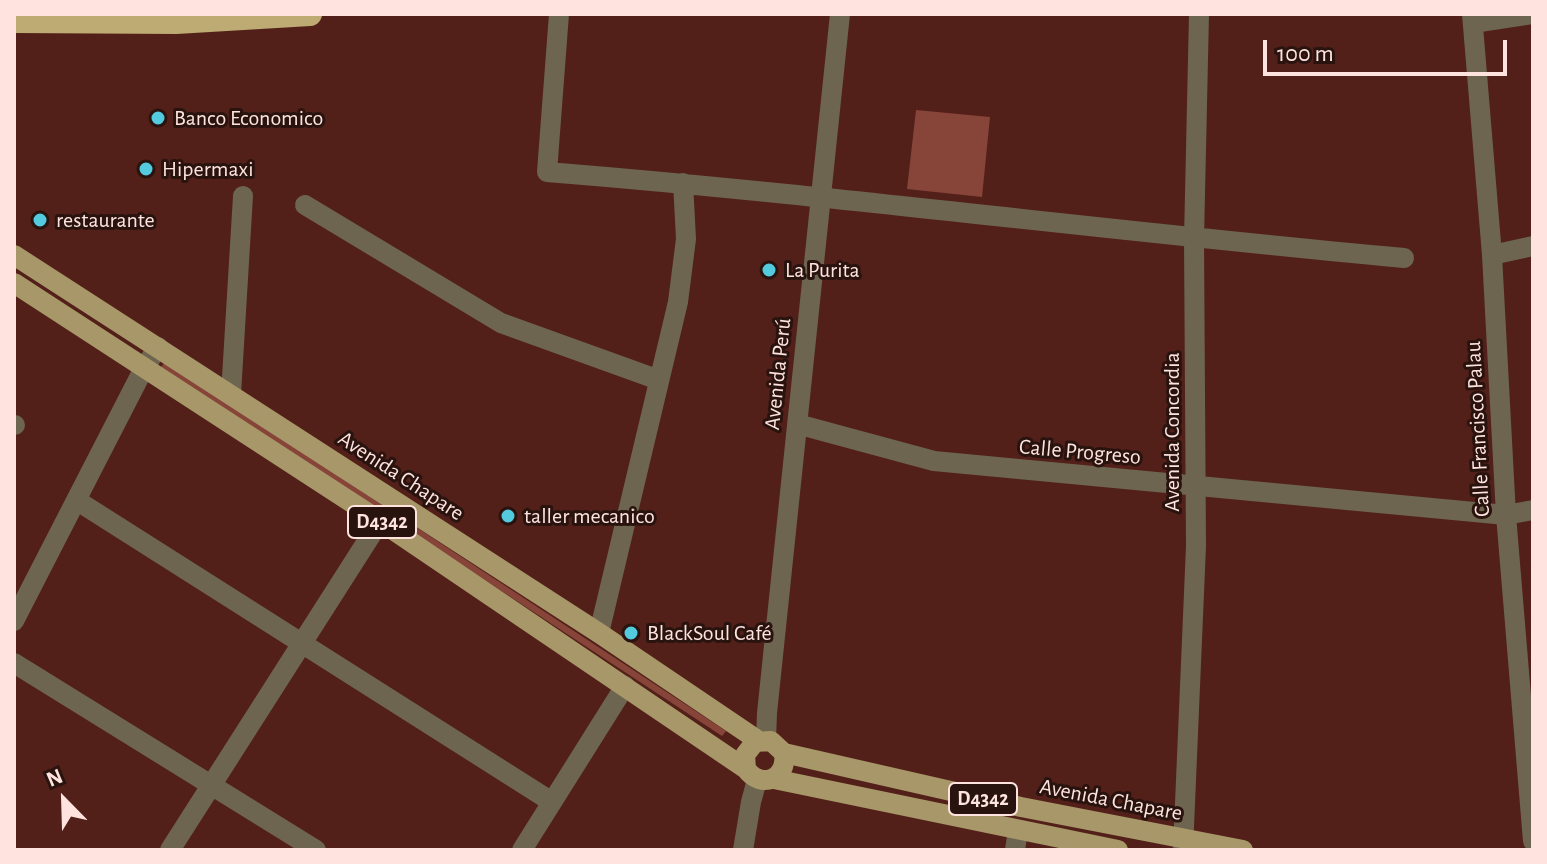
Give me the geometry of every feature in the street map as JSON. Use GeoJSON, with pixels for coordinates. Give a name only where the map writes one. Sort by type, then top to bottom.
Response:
{"type":"FeatureCollection","features":[{"type":"Feature","properties":{"kind":"highway"},"geometry":{"type":"LineString","coordinates":[[14,21],[176,22],[310,14]]}},
{"type":"Feature","properties":{"kind":"main road","name":"Avenida Chapare"},"geometry":{"type":"LineString","coordinates":[[14,255],[763,740]]}},
{"type":"Feature","properties":{"kind":"main road","name":"D4342"},"geometry":{"type":"LineString","coordinates":[[14,283],[380,521],[759,776],[1017,840],[1118,850]]}},
{"type":"Feature","properties":{"kind":"main road","name":"D4342"},"geometry":{"type":"LineString","coordinates":[[763,740],[779,746],[784,753]]}},
{"type":"Feature","properties":{"kind":"main road"},"geometry":{"type":"LineString","coordinates":[[763,740],[746,751],[759,776],[784,767],[784,753]]}},
{"type":"Feature","properties":{"kind":"main road","name":"Avenida Chapare"},"geometry":{"type":"LineString","coordinates":[[784,753],[1184,844],[1243,850]]}},
{"type":"Feature","properties":{"kind":"street"},"geometry":{"type":"LineString","coordinates":[[559,14],[547,172],[823,196],[1194,239],[1404,258]]}},
{"type":"Feature","properties":{"kind":"street","name":"Avenida Perú"},"geometry":{"type":"LineString","coordinates":[[763,740],[840,14]]}},
{"type":"Feature","properties":{"kind":"street","name":"Avenida Concordia"},"geometry":{"type":"LineString","coordinates":[[1184,844],[1197,487],[1194,239],[1199,14]]}},
{"type":"Feature","properties":{"kind":"street"},"geometry":{"type":"LineString","coordinates":[[1472,18],[1532,14]]}},
{"type":"Feature","properties":{"kind":"street","name":"Calle Francisco Palau"},"geometry":{"type":"LineString","coordinates":[[1472,18],[1492,255],[1506,515],[1533,841]]}},
{"type":"Feature","properties":{"kind":"street"},"geometry":{"type":"LineString","coordinates":[[599,633],[678,302],[686,239],[683,183]]}},
{"type":"Feature","properties":{"kind":"street"},"geometry":{"type":"LineString","coordinates":[[231,394],[243,196]]}},
{"type":"Feature","properties":{"kind":"street"},"geometry":{"type":"LineString","coordinates":[[305,205],[501,323],[659,380]]}},
{"type":"Feature","properties":{"kind":"street"},"geometry":{"type":"LineString","coordinates":[[1492,255],[1533,246]]}},
{"type":"Feature","properties":{"kind":"street"},"geometry":{"type":"LineString","coordinates":[[14,621],[158,347]]}},
{"type":"Feature","properties":{"kind":"street","name":"Calle Progreso"},"geometry":{"type":"LineString","coordinates":[[797,424],[934,461],[1506,515],[1533,510]]}},
{"type":"Feature","properties":{"kind":"street"},"geometry":{"type":"LineString","coordinates":[[76,500],[552,802]]}},
{"type":"Feature","properties":{"kind":"street"},"geometry":{"type":"LineString","coordinates":[[170,850],[380,521]]}},
{"type":"Feature","properties":{"kind":"street"},"geometry":{"type":"LineString","coordinates":[[14,663],[316,850]]}},
{"type":"Feature","properties":{"kind":"street"},"geometry":{"type":"LineString","coordinates":[[522,850],[625,686]]}},
{"type":"Feature","properties":{"kind":"street"},"geometry":{"type":"LineString","coordinates":[[743,850],[759,776]]}},
{"type":"Feature","properties":{"kind":"shaded area"},"geometry":{"type":"Polygon","coordinates":[[[916,110],[990,117],[982,197],[907,189],[916,110]]]}},
{"type":"Feature","properties":{"kind":"shaded area"},"geometry":{"type":"Polygon","coordinates":[[[165,362],[726,731],[722,736],[161,367],[165,362]]]}},
{"type":"Feature","properties":{"kind":"place","name":"Banco Economico"},"geometry":{"type":"Point","coordinates":[158,118]}},
{"type":"Feature","properties":{"kind":"place","name":"Hipermaxi"},"geometry":{"type":"Point","coordinates":[146,169]}},
{"type":"Feature","properties":{"kind":"place","name":"restaurante"},"geometry":{"type":"Point","coordinates":[40,220]}},
{"type":"Feature","properties":{"kind":"place","name":"La Purita"},"geometry":{"type":"Point","coordinates":[769,270]}},
{"type":"Feature","properties":{"kind":"place","name":"taller mecanico"},"geometry":{"type":"Point","coordinates":[508,516]}},
{"type":"Feature","properties":{"kind":"place","name":"BlackSoul Café"},"geometry":{"type":"Point","coordinates":[631,633]}}]}
